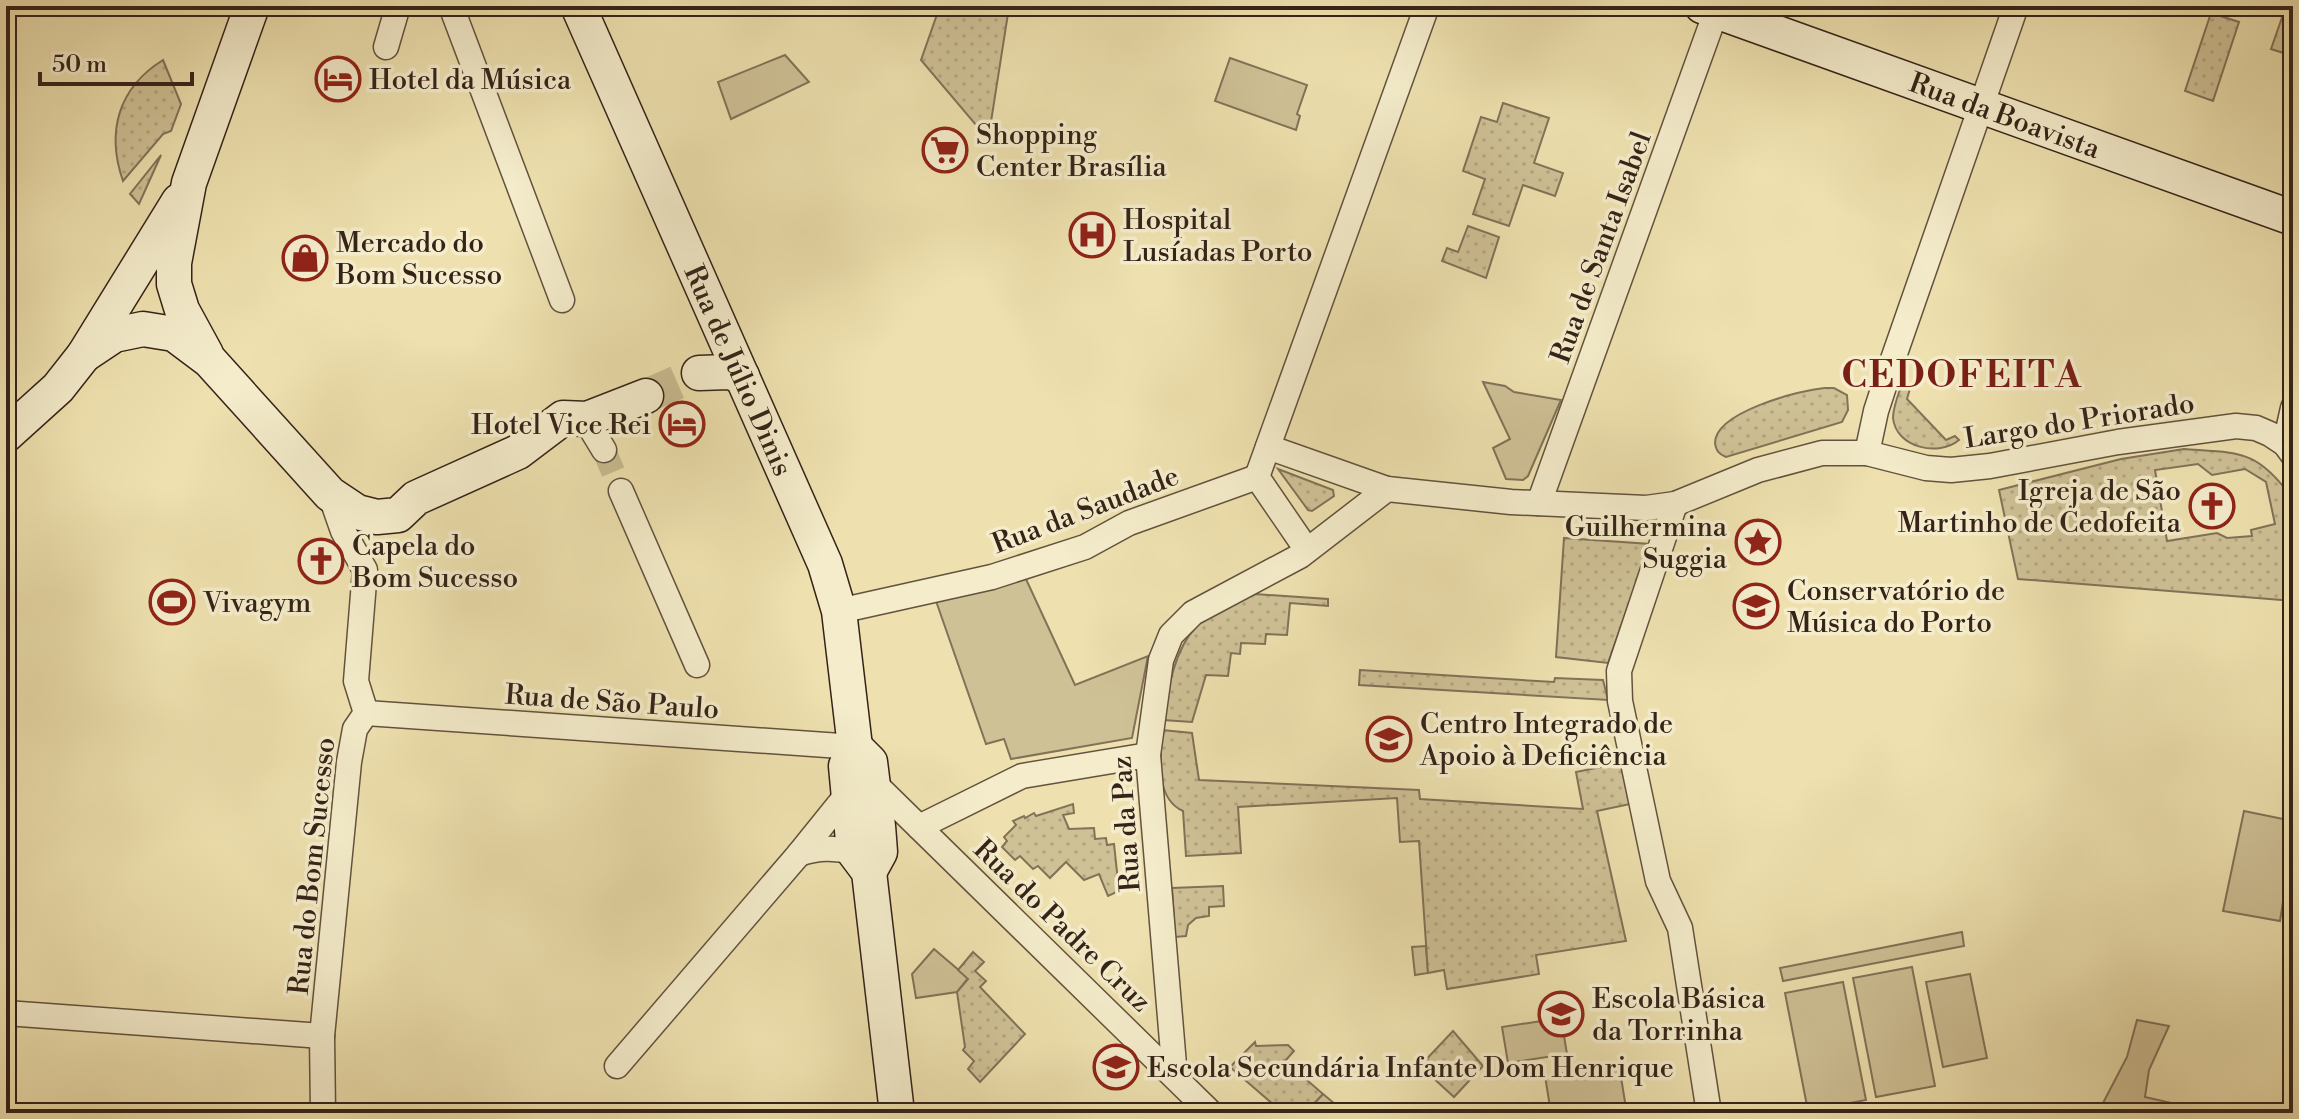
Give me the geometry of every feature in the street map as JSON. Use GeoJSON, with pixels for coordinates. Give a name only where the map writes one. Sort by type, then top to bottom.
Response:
{"type":"FeatureCollection","features":[{"type":"Feature","properties":{"kind":"main road"},"geometry":{"type":"LineString","coordinates":[[210,361],[182,310],[174,284],[174,263],[189,183],[252,6]]}},
{"type":"Feature","properties":{"kind":"main road","name":"Rua de Júlio Dinis"},"geometry":{"type":"LineString","coordinates":[[578,6],[825,564],[839,611],[855,747],[870,762],[860,786],[880,852],[862,862],[897,1113]]}},
{"type":"Feature","properties":{"kind":"main road","name":"Rua da Boavista"},"geometry":{"type":"LineString","coordinates":[[1713,8],[2293,218]]}},
{"type":"Feature","properties":{"kind":"main road"},"geometry":{"type":"LineString","coordinates":[[6,435],[58,388],[84,355],[189,183]]}},
{"type":"Feature","properties":{"kind":"main road"},"geometry":{"type":"LineString","coordinates":[[84,355],[114,335],[143,329],[174,334],[210,361],[330,494],[357,512],[377,517],[398,515],[416,498],[518,452],[563,418],[587,419],[646,396]]}},
{"type":"Feature","properties":{"kind":"main road"},"geometry":{"type":"LineString","coordinates":[[699,373],[717,371],[742,376]]}},
{"type":"Feature","properties":{"kind":"street"},"geometry":{"type":"LineString","coordinates":[[386,47],[398,6]]}},
{"type":"Feature","properties":{"kind":"street"},"geometry":{"type":"LineString","coordinates":[[451,6],[562,300]]}},
{"type":"Feature","properties":{"kind":"street"},"geometry":{"type":"LineString","coordinates":[[1307,550],[1257,477],[1427,6]]}},
{"type":"Feature","properties":{"kind":"street"},"geometry":{"type":"LineString","coordinates":[[1867,453],[1891,365],[1974,134],[1980,106],[2016,6]]}},
{"type":"Feature","properties":{"kind":"street","name":"Rua de Santa Isabel"},"geometry":{"type":"LineString","coordinates":[[1539,503],[1713,8]]}},
{"type":"Feature","properties":{"kind":"street"},"geometry":{"type":"LineString","coordinates":[[2289,450],[2293,408]]}},
{"type":"Feature","properties":{"kind":"street","name":"Largo do Priorado"},"geometry":{"type":"LineString","coordinates":[[1268,447],[1387,489],[1539,503],[1646,508],[1675,504],[1758,470],[1805,455],[1844,451],[1867,453],[1926,468],[1951,470],[2236,426],[2256,428],[2289,450]]}},
{"type":"Feature","properties":{"kind":"street"},"geometry":{"type":"LineString","coordinates":[[590,427],[604,450]]}},
{"type":"Feature","properties":{"kind":"street","name":"Rua da Saudade"},"geometry":{"type":"LineString","coordinates":[[839,611],[992,577],[1085,547],[1129,523],[1257,477]]}},
{"type":"Feature","properties":{"kind":"street","name":"Rua da Paz"},"geometry":{"type":"LineString","coordinates":[[1175,1077],[1148,755],[1161,660],[1171,635],[1193,613],[1300,556],[1387,489]]}},
{"type":"Feature","properties":{"kind":"street"},"geometry":{"type":"LineString","coordinates":[[621,491],[697,665]]}},
{"type":"Feature","properties":{"kind":"street","name":"Rua do Bom Sucesso"},"geometry":{"type":"LineString","coordinates":[[323,1113],[322,1036],[349,762],[355,729],[366,713],[356,681],[365,570],[343,531],[330,494]]}},
{"type":"Feature","properties":{"kind":"street"},"geometry":{"type":"LineString","coordinates":[[1675,504],[1619,671],[1620,701],[1658,881],[1680,928],[1709,1113]]}},
{"type":"Feature","properties":{"kind":"street","name":"Rua de São Paulo"},"geometry":{"type":"LineString","coordinates":[[366,713],[855,747]]}},
{"type":"Feature","properties":{"kind":"street"},"geometry":{"type":"LineString","coordinates":[[919,827],[1022,776],[1148,755]]}},
{"type":"Feature","properties":{"kind":"street"},"geometry":{"type":"LineString","coordinates":[[617,1066],[860,786]]}},
{"type":"Feature","properties":{"kind":"street","name":"Rua do Padre Cruz"},"geometry":{"type":"LineString","coordinates":[[860,786],[919,827],[1211,1113]]}},
{"type":"Feature","properties":{"kind":"street"},"geometry":{"type":"LineString","coordinates":[[799,854],[812,849],[832,848],[862,862]]}},
{"type":"Feature","properties":{"kind":"street"},"geometry":{"type":"LineString","coordinates":[[6,1013],[322,1036]]}},
{"type":"Feature","properties":{"kind":"shaded area"},"geometry":{"type":"Polygon","coordinates":[[[940,6],[1056,6],[1053,13],[1009,7],[990,128],[995,132],[987,138],[921,60],[940,6]]]}},
{"type":"Feature","properties":{"kind":"shaded area"},"geometry":{"type":"Polygon","coordinates":[[[2286,6],[2293,6],[2293,56],[2271,49],[2286,6]]]}},
{"type":"Feature","properties":{"kind":"shaded area"},"geometry":{"type":"Polygon","coordinates":[[[2211,13],[2239,22],[2213,101],[2185,91],[2211,13]]]}},
{"type":"Feature","properties":{"kind":"shaded area"},"geometry":{"type":"Polygon","coordinates":[[[785,55],[809,82],[731,119],[718,82],[785,55]]]}},
{"type":"Feature","properties":{"kind":"shaded area"},"geometry":{"type":"Polygon","coordinates":[[[1230,58],[1307,85],[1297,114],[1300,116],[1296,130],[1215,101],[1230,58]]]}},
{"type":"Feature","properties":{"kind":"shaded area"},"geometry":{"type":"Polygon","coordinates":[[[163,60],[181,104],[171,131],[163,134],[123,181],[116,145],[120,113],[135,84],[163,60]]]}},
{"type":"Feature","properties":{"kind":"shaded area"},"geometry":{"type":"Polygon","coordinates":[[[1503,103],[1549,118],[1534,163],[1563,173],[1555,196],[1523,185],[1509,226],[1473,214],[1485,179],[1463,171],[1481,117],[1497,122],[1503,103]]]}},
{"type":"Feature","properties":{"kind":"shaded area"},"geometry":{"type":"Polygon","coordinates":[[[161,155],[139,204],[130,194],[161,155]]]}},
{"type":"Feature","properties":{"kind":"shaded area"},"geometry":{"type":"Polygon","coordinates":[[[1468,226],[1499,237],[1486,278],[1442,261],[1447,248],[1458,252],[1468,226]]]}},
{"type":"Feature","properties":{"kind":"shaded area"},"geometry":{"type":"Polygon","coordinates":[[[1903,381],[1911,385],[1907,399],[1946,440],[1955,436],[1959,440],[1941,448],[1930,448],[1910,443],[1902,436],[1893,418],[1903,381]]]}},
{"type":"Feature","properties":{"kind":"shaded area"},"geometry":{"type":"Polygon","coordinates":[[[1483,382],[1505,386],[1514,392],[1561,400],[1528,476],[1523,480],[1506,479],[1493,448],[1510,439],[1483,382]]]}},
{"type":"Feature","properties":{"kind":"shaded area"},"geometry":{"type":"Polygon","coordinates":[[[1834,388],[1847,395],[1848,410],[1842,422],[1726,457],[1717,450],[1715,443],[1719,432],[1743,413],[1779,398],[1834,388]]]}},
{"type":"Feature","properties":{"kind":"shaded area"},"geometry":{"type":"Polygon","coordinates":[[[2184,449],[2220,451],[2246,457],[2269,471],[2293,499],[2293,601],[2018,579],[1999,490],[2121,459],[2184,449]],[[2198,464],[2155,470],[2167,541],[2217,533],[2227,538],[2252,536],[2251,530],[2275,524],[2266,482],[2245,469],[2212,475],[2198,464]]]}},
{"type":"Feature","properties":{"kind":"shaded area"},"geometry":{"type":"Polygon","coordinates":[[[1278,469],[1333,490],[1334,496],[1312,511],[1308,510],[1278,469]]]}},
{"type":"Feature","properties":{"kind":"shaded area"},"geometry":{"type":"Polygon","coordinates":[[[1564,538],[1650,544],[1608,663],[1556,657],[1564,538]]]}},
{"type":"Feature","properties":{"kind":"shaded area"},"geometry":{"type":"Polygon","coordinates":[[[1025,577],[1075,685],[1148,656],[1132,738],[1011,759],[1004,739],[986,744],[936,601],[1025,577]]]}},
{"type":"Feature","properties":{"kind":"shaded area"},"geometry":{"type":"Polygon","coordinates":[[[1255,594],[1328,599],[1328,606],[1290,603],[1287,635],[1266,634],[1265,644],[1241,643],[1240,654],[1231,653],[1228,676],[1206,675],[1192,722],[1163,720],[1173,671],[1188,636],[1208,616],[1255,594]]]}},
{"type":"Feature","properties":{"kind":"shaded area"},"geometry":{"type":"Polygon","coordinates":[[[1360,670],[1554,682],[1555,678],[1603,680],[1608,700],[1359,685],[1360,670]]]}},
{"type":"Feature","properties":{"kind":"shaded area"},"geometry":{"type":"Polygon","coordinates":[[[1162,730],[1192,733],[1199,780],[1419,790],[1420,799],[1583,809],[1576,772],[1621,763],[1630,804],[1597,811],[1626,941],[1536,955],[1539,974],[1447,989],[1444,970],[1428,973],[1419,841],[1400,842],[1397,798],[1238,807],[1241,853],[1186,856],[1183,811],[1167,797],[1163,787],[1162,730]]]}},
{"type":"Feature","properties":{"kind":"shaded area"},"geometry":{"type":"Polygon","coordinates":[[[1073,804],[1074,813],[1063,815],[1069,829],[1094,828],[1095,839],[1106,838],[1107,845],[1114,844],[1119,891],[1108,896],[1099,874],[1084,880],[1066,862],[1050,878],[1038,866],[1033,869],[1020,856],[1015,860],[1002,847],[1007,841],[1004,837],[1016,825],[1013,821],[1073,804]]]}},
{"type":"Feature","properties":{"kind":"shaded area"},"geometry":{"type":"Polygon","coordinates":[[[2244,811],[2293,821],[2293,904],[2283,902],[2280,921],[2223,911],[2244,811]]]}},
{"type":"Feature","properties":{"kind":"shaded area"},"geometry":{"type":"Polygon","coordinates":[[[1223,886],[1224,906],[1209,907],[1209,916],[1196,918],[1188,925],[1186,936],[1175,937],[1172,888],[1223,886]]]}},
{"type":"Feature","properties":{"kind":"shaded area"},"geometry":{"type":"Polygon","coordinates":[[[1962,932],[1964,946],[1783,981],[1780,968],[1962,932]]]}},
{"type":"Feature","properties":{"kind":"shaded area"},"geometry":{"type":"Polygon","coordinates":[[[1426,946],[1428,973],[1415,975],[1412,947],[1426,946]]]}},
{"type":"Feature","properties":{"kind":"shaded area"},"geometry":{"type":"Polygon","coordinates":[[[934,949],[968,978],[957,992],[916,998],[912,974],[934,949]]]}},
{"type":"Feature","properties":{"kind":"shaded area"},"geometry":{"type":"Polygon","coordinates":[[[973,952],[984,962],[975,971],[986,981],[980,987],[1025,1034],[980,1082],[968,1069],[974,1061],[963,1050],[957,992],[968,979],[958,970],[973,952]]]}},
{"type":"Feature","properties":{"kind":"shaded area"},"geometry":{"type":"Polygon","coordinates":[[[1912,967],[1935,1086],[1876,1097],[1853,978],[1912,967]]]}},
{"type":"Feature","properties":{"kind":"shaded area"},"geometry":{"type":"Polygon","coordinates":[[[1970,974],[1987,1058],[1943,1067],[1926,982],[1970,974]]]}},
{"type":"Feature","properties":{"kind":"shaded area"},"geometry":{"type":"Polygon","coordinates":[[[1843,982],[1866,1100],[1808,1111],[1785,993],[1843,982]]]}},
{"type":"Feature","properties":{"kind":"shaded area"},"geometry":{"type":"Polygon","coordinates":[[[1561,1018],[1567,1054],[1508,1063],[1502,1027],[1561,1018]]]}},
{"type":"Feature","properties":{"kind":"shaded area"},"geometry":{"type":"Polygon","coordinates":[[[2137,1020],[2169,1026],[2149,1070],[2145,1097],[2215,1113],[2040,1113],[2103,1103],[2127,1057],[2137,1020]]]}},
{"type":"Feature","properties":{"kind":"shaded area"},"geometry":{"type":"Polygon","coordinates":[[[1453,1031],[1483,1066],[1454,1097],[1420,1066],[1453,1031]]]}},
{"type":"Feature","properties":{"kind":"shaded area"},"geometry":{"type":"Polygon","coordinates":[[[1255,1042],[1256,1046],[1288,1045],[1294,1051],[1285,1061],[1323,1094],[1305,1113],[1296,1113],[1288,1106],[1282,1112],[1230,1067],[1255,1042]]]}},
{"type":"Feature","properties":{"kind":"shaded area"},"geometry":{"type":"Polygon","coordinates":[[[1619,1065],[1626,1108],[1595,1113],[1551,1113],[1545,1076],[1619,1065]]]}},
{"type":"Feature","properties":{"kind":"shaded area"},"geometry":{"type":"Polygon","coordinates":[[[1323,1094],[1335,1104],[1326,1113],[1305,1113],[1323,1094]]]}},
{"type":"Feature","properties":{"kind":"tunnel"},"geometry":{"type":"LineString","coordinates":[[646,396],[699,373]]}},
{"type":"Feature","properties":{"kind":"tunnel"},"geometry":{"type":"LineString","coordinates":[[604,450],[621,491]]}},
{"type":"Feature","properties":{"kind":"place","name":"Hotel da Música"},"geometry":{"type":"Point","coordinates":[338,79]}},
{"type":"Feature","properties":{"kind":"place","name":"Shopping Center Brasília"},"geometry":{"type":"Point","coordinates":[945,150]}},
{"type":"Feature","properties":{"kind":"place","name":"Hospital Lusíadas Porto"},"geometry":{"type":"Point","coordinates":[1092,235]}},
{"type":"Feature","properties":{"kind":"place","name":"Mercado do Bom Sucesso"},"geometry":{"type":"Point","coordinates":[305,258]}},
{"type":"Feature","properties":{"kind":"place","name":"Hotel Vice Rei"},"geometry":{"type":"Point","coordinates":[682,424]}},
{"type":"Feature","properties":{"kind":"place","name":"Igreja de São Martinho de Cedofeita"},"geometry":{"type":"Point","coordinates":[2212,506]}},
{"type":"Feature","properties":{"kind":"place","name":"Guilhermina Suggia"},"geometry":{"type":"Point","coordinates":[1758,542]}},
{"type":"Feature","properties":{"kind":"place","name":"Capela do Bom Sucesso"},"geometry":{"type":"Point","coordinates":[321,561]}},
{"type":"Feature","properties":{"kind":"place","name":"Vivagym"},"geometry":{"type":"Point","coordinates":[172,602]}},
{"type":"Feature","properties":{"kind":"place","name":"Conservatório de Música do Porto"},"geometry":{"type":"Point","coordinates":[1756,606]}},
{"type":"Feature","properties":{"kind":"place","name":"Centro Integrado de Apoio à Deficiência"},"geometry":{"type":"Point","coordinates":[1389,739]}},
{"type":"Feature","properties":{"kind":"place","name":"Escola Básica da Torrinha"},"geometry":{"type":"Point","coordinates":[1561,1014]}},
{"type":"Feature","properties":{"kind":"place","name":"Escola Secundária Infante Dom Henrique"},"geometry":{"type":"Point","coordinates":[1116,1067]}},
{"type":"Feature","properties":{"kind":"district","name":"CEDOFEITA"},"geometry":{"type":"Point","coordinates":[1962,374]}}]}
